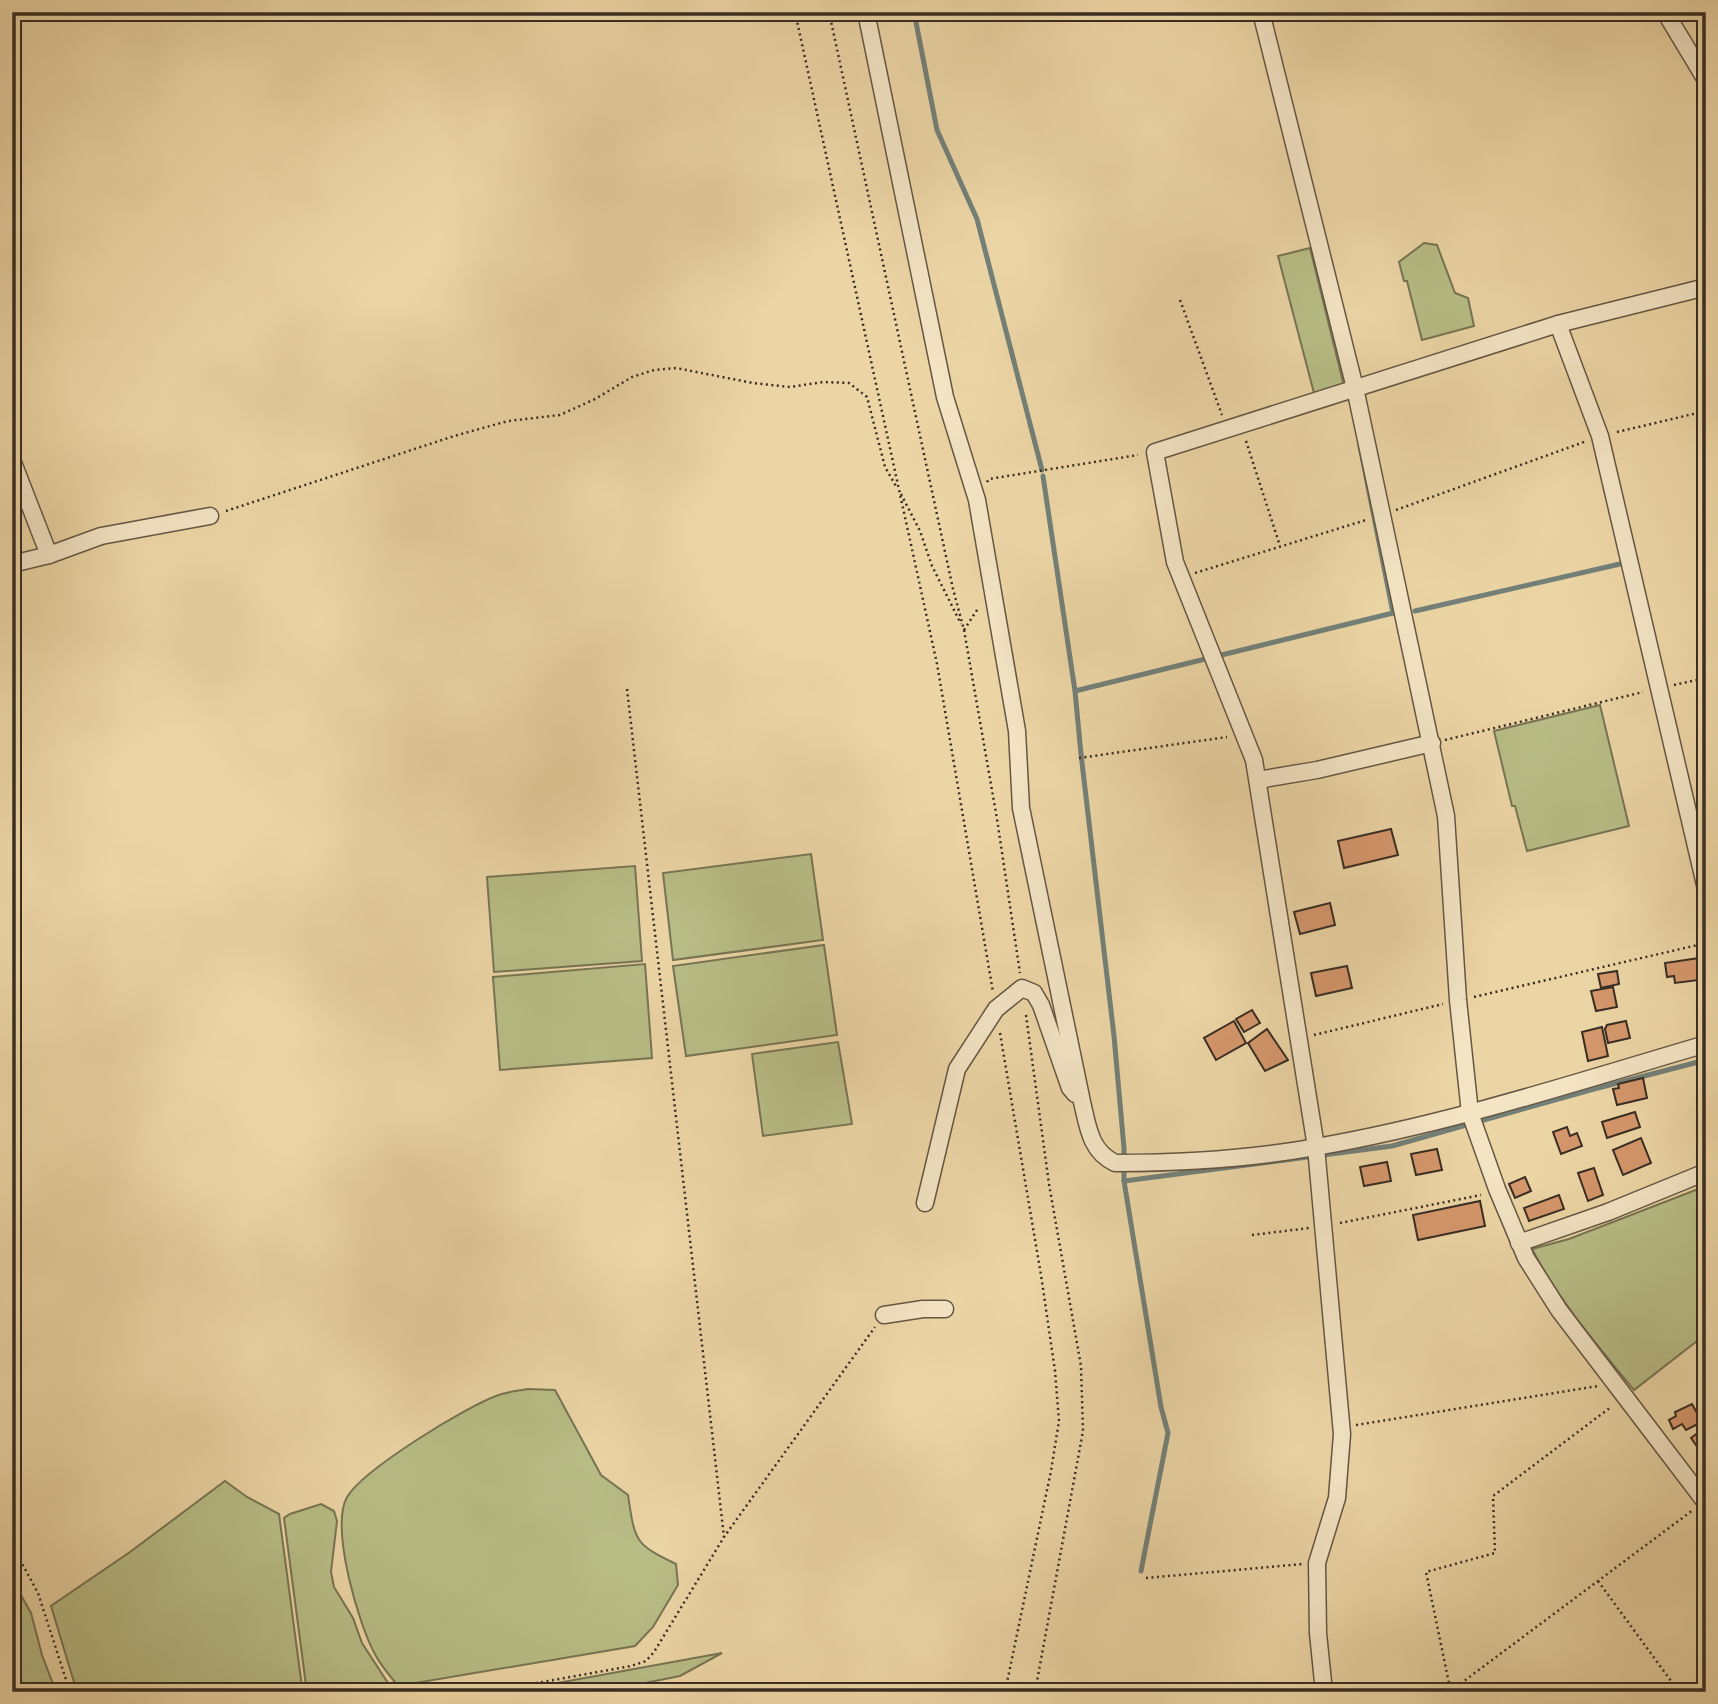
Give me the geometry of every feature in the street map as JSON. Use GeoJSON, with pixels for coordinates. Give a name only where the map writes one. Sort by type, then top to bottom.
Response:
{"type":"FeatureCollection","features":[{"type":"Feature","properties":{"kind":"street"},"geometry":{"type":"LineString","coordinates":[[866,12],[945,397],[977,499],[1017,731],[1021,808],[1082,1102],[1090,1136],[1096,1147],[1105,1158],[1124,1163],[1219,1160],[1316,1147],[1470,1114],[1706,1044]]}},
{"type":"Feature","properties":{"kind":"street"},"geometry":{"type":"LineString","coordinates":[[1261,12],[1355,388],[1446,816],[1458,1000],[1470,1114],[1498,1192],[1526,1258],[1559,1310],[1705,1502]]}},
{"type":"Feature","properties":{"kind":"street"},"geometry":{"type":"LineString","coordinates":[[1665,12],[1706,80]]}},
{"type":"Feature","properties":{"kind":"street"},"geometry":{"type":"LineString","coordinates":[[1324,1692],[1318,1633],[1317,1563],[1337,1498],[1341,1427],[1316,1147],[1254,760],[1175,562],[1155,452],[1558,324],[1706,287]]}},
{"type":"Feature","properties":{"kind":"street"},"geometry":{"type":"LineString","coordinates":[[1558,324],[1600,436],[1706,889]]}},
{"type":"Feature","properties":{"kind":"street"},"geometry":{"type":"LineString","coordinates":[[12,460],[49,555]]}},
{"type":"Feature","properties":{"kind":"street"},"geometry":{"type":"LineString","coordinates":[[12,564],[49,555],[101,536],[210,516]]}},
{"type":"Feature","properties":{"kind":"street"},"geometry":{"type":"LineString","coordinates":[[1258,780],[1317,770],[1432,743]]}},
{"type":"Feature","properties":{"kind":"street"},"geometry":{"type":"LineString","coordinates":[[925,1203],[957,1069],[996,1009],[1022,988],[1034,993],[1041,1005],[1070,1088],[1082,1102]]}},
{"type":"Feature","properties":{"kind":"street"},"geometry":{"type":"LineString","coordinates":[[1519,1242],[1608,1212],[1706,1172]]}},
{"type":"Feature","properties":{"kind":"street"},"geometry":{"type":"LineString","coordinates":[[884,1315],[945,1308]]}},
{"type":"Feature","properties":{"kind":"path"},"geometry":{"type":"LineString","coordinates":[[795,12],[937,664],[1055,1371],[1059,1421],[1005,1692]]}},
{"type":"Feature","properties":{"kind":"path"},"geometry":{"type":"LineString","coordinates":[[830,12],[964,631],[997,819],[1022,988]]}},
{"type":"Feature","properties":{"kind":"path"},"geometry":{"type":"LineString","coordinates":[[1180,300],[1234,427],[1280,546]]}},
{"type":"Feature","properties":{"kind":"path"},"geometry":{"type":"LineString","coordinates":[[210,516],[454,436],[508,421],[560,415],[595,399],[632,377],[654,370],[676,368],[753,383],[790,387],[823,382],[849,383],[867,397],[884,467],[920,531],[932,566],[964,631]]}},
{"type":"Feature","properties":{"kind":"path"},"geometry":{"type":"LineString","coordinates":[[1181,577],[1382,515],[1600,436],[1706,411]]}},
{"type":"Feature","properties":{"kind":"path"},"geometry":{"type":"LineString","coordinates":[[977,499],[977,493],[989,479],[1155,452]]}},
{"type":"Feature","properties":{"kind":"path"},"geometry":{"type":"LineString","coordinates":[[964,631],[982,604]]}},
{"type":"Feature","properties":{"kind":"path"},"geometry":{"type":"LineString","coordinates":[[1432,743],[1706,678]]}},
{"type":"Feature","properties":{"kind":"path"},"geometry":{"type":"LineString","coordinates":[[627,689],[724,1537]]}},
{"type":"Feature","properties":{"kind":"path"},"geometry":{"type":"LineString","coordinates":[[1079,758],[1244,735]]}},
{"type":"Feature","properties":{"kind":"path"},"geometry":{"type":"LineString","coordinates":[[1300,1038],[1706,943]]}},
{"type":"Feature","properties":{"kind":"path"},"geometry":{"type":"LineString","coordinates":[[1026,1014],[1049,1184],[1081,1366],[1083,1431],[1035,1692]]}},
{"type":"Feature","properties":{"kind":"path"},"geometry":{"type":"LineString","coordinates":[[1252,1235],[1323,1226],[1498,1192]]}},
{"type":"Feature","properties":{"kind":"path"},"geometry":{"type":"LineString","coordinates":[[487,1692],[646,1661],[724,1537],[884,1315]]}},
{"type":"Feature","properties":{"kind":"path"},"geometry":{"type":"LineString","coordinates":[[1341,1427],[1620,1390]]}},
{"type":"Feature","properties":{"kind":"path"},"geometry":{"type":"LineString","coordinates":[[1450,1688],[1426,1572],[1495,1553],[1493,1496],[1620,1390]]}},
{"type":"Feature","properties":{"kind":"path"},"geometry":{"type":"LineString","coordinates":[[1430,1692],[1456,1687],[1705,1502]]}},
{"type":"Feature","properties":{"kind":"path"},"geometry":{"type":"LineString","coordinates":[[12,1545],[38,1593],[70,1692]]}},
{"type":"Feature","properties":{"kind":"path"},"geometry":{"type":"LineString","coordinates":[[1146,1578],[1317,1563]]}},
{"type":"Feature","properties":{"kind":"path"},"geometry":{"type":"LineString","coordinates":[[1598,1581],[1674,1685]]}},
{"type":"Feature","properties":{"kind":"green space"},"geometry":{"type":"Polygon","coordinates":[[[1424,243],[1437,245],[1455,293],[1468,298],[1474,326],[1422,340],[1407,281],[1404,281],[1399,262],[1424,243]]]}},
{"type":"Feature","properties":{"kind":"green space"},"geometry":{"type":"Polygon","coordinates":[[[1310,248],[1344,386],[1314,393],[1278,256],[1310,248]]]}},
{"type":"Feature","properties":{"kind":"green space"},"geometry":{"type":"Polygon","coordinates":[[[1600,705],[1629,826],[1527,851],[1515,806],[1512,806],[1494,731],[1600,705]]]}},
{"type":"Feature","properties":{"kind":"green space"},"geometry":{"type":"Polygon","coordinates":[[[811,854],[823,940],[673,960],[663,873],[811,854]]]}},
{"type":"Feature","properties":{"kind":"green space"},"geometry":{"type":"Polygon","coordinates":[[[635,866],[642,961],[494,972],[487,877],[635,866]]]}},
{"type":"Feature","properties":{"kind":"green space"},"geometry":{"type":"Polygon","coordinates":[[[824,945],[837,1035],[686,1056],[673,966],[824,945]]]}},
{"type":"Feature","properties":{"kind":"green space"},"geometry":{"type":"Polygon","coordinates":[[[645,964],[652,1058],[500,1070],[493,977],[645,964]]]}},
{"type":"Feature","properties":{"kind":"green space"},"geometry":{"type":"Polygon","coordinates":[[[838,1042],[852,1124],[763,1136],[752,1054],[838,1042]]]}},
{"type":"Feature","properties":{"kind":"green space"},"geometry":{"type":"Polygon","coordinates":[[[1706,1186],[1706,1334],[1634,1390],[1566,1305],[1532,1249],[1569,1239],[1706,1186]]]}},
{"type":"Feature","properties":{"kind":"green space"},"geometry":{"type":"Polygon","coordinates":[[[528,1389],[555,1390],[601,1475],[628,1495],[635,1532],[639,1539],[644,1546],[676,1564],[678,1585],[653,1627],[635,1646],[398,1686],[376,1656],[355,1601],[342,1531],[347,1497],[373,1471],[439,1426],[496,1396],[528,1389]]]}},
{"type":"Feature","properties":{"kind":"green space"},"geometry":{"type":"Polygon","coordinates":[[[225,1481],[247,1497],[279,1514],[302,1687],[300,1692],[77,1692],[51,1606],[130,1552],[225,1481]]]}},
{"type":"Feature","properties":{"kind":"green space"},"geometry":{"type":"Polygon","coordinates":[[[321,1504],[334,1511],[337,1521],[331,1572],[334,1587],[353,1618],[362,1643],[388,1683],[407,1692],[305,1692],[284,1518],[321,1504]]]}},
{"type":"Feature","properties":{"kind":"green space"},"geometry":{"type":"Polygon","coordinates":[[[12,1579],[31,1613],[42,1655],[56,1692],[12,1692],[12,1579]]]}},
{"type":"Feature","properties":{"kind":"green space"},"geometry":{"type":"Polygon","coordinates":[[[722,1653],[680,1676],[600,1692],[508,1692],[722,1653]]]}},
{"type":"Feature","properties":{"kind":"building"},"geometry":{"type":"Polygon","coordinates":[[[1391,829],[1398,855],[1344,868],[1338,841],[1391,829]]]}},
{"type":"Feature","properties":{"kind":"building"},"geometry":{"type":"Polygon","coordinates":[[[1330,903],[1335,925],[1300,934],[1294,912],[1330,903]]]}},
{"type":"Feature","properties":{"kind":"building"},"geometry":{"type":"Polygon","coordinates":[[[1706,957],[1705,975],[1698,976],[1699,980],[1675,983],[1674,976],[1667,977],[1665,963],[1706,957]]]}},
{"type":"Feature","properties":{"kind":"building"},"geometry":{"type":"Polygon","coordinates":[[[1347,966],[1352,988],[1316,996],[1311,973],[1347,966]]]}},
{"type":"Feature","properties":{"kind":"building"},"geometry":{"type":"Polygon","coordinates":[[[1617,971],[1619,984],[1601,988],[1598,974],[1617,971]]]}},
{"type":"Feature","properties":{"kind":"building"},"geometry":{"type":"Polygon","coordinates":[[[1613,987],[1617,1007],[1596,1011],[1591,991],[1613,987]]]}},
{"type":"Feature","properties":{"kind":"building"},"geometry":{"type":"Polygon","coordinates":[[[1252,1010],[1260,1023],[1244,1032],[1236,1019],[1252,1010]]]}},
{"type":"Feature","properties":{"kind":"building"},"geometry":{"type":"Polygon","coordinates":[[[1234,1021],[1246,1043],[1216,1060],[1204,1038],[1234,1021]]]}},
{"type":"Feature","properties":{"kind":"building"},"geometry":{"type":"Polygon","coordinates":[[[1626,1021],[1630,1038],[1608,1043],[1605,1029],[1607,1025],[1626,1021]]]}},
{"type":"Feature","properties":{"kind":"building"},"geometry":{"type":"Polygon","coordinates":[[[1602,1027],[1608,1056],[1588,1061],[1582,1032],[1602,1027]]]}},
{"type":"Feature","properties":{"kind":"building"},"geometry":{"type":"Polygon","coordinates":[[[1267,1029],[1288,1060],[1265,1071],[1248,1043],[1267,1029]]]}},
{"type":"Feature","properties":{"kind":"building"},"geometry":{"type":"Polygon","coordinates":[[[1643,1078],[1647,1098],[1617,1105],[1613,1089],[1619,1088],[1618,1084],[1643,1078]]]}},
{"type":"Feature","properties":{"kind":"building"},"geometry":{"type":"Polygon","coordinates":[[[1635,1112],[1640,1127],[1607,1138],[1602,1122],[1635,1112]]]}},
{"type":"Feature","properties":{"kind":"building"},"geometry":{"type":"Polygon","coordinates":[[[1567,1127],[1570,1136],[1577,1133],[1582,1146],[1561,1154],[1553,1132],[1567,1127]]]}},
{"type":"Feature","properties":{"kind":"building"},"geometry":{"type":"Polygon","coordinates":[[[1641,1138],[1651,1163],[1623,1175],[1613,1150],[1641,1138]]]}},
{"type":"Feature","properties":{"kind":"building"},"geometry":{"type":"Polygon","coordinates":[[[1437,1149],[1442,1170],[1416,1175],[1411,1154],[1437,1149]]]}},
{"type":"Feature","properties":{"kind":"building"},"geometry":{"type":"Polygon","coordinates":[[[1387,1162],[1391,1181],[1364,1186],[1360,1167],[1387,1162]]]}},
{"type":"Feature","properties":{"kind":"building"},"geometry":{"type":"Polygon","coordinates":[[[1594,1168],[1603,1195],[1588,1201],[1578,1173],[1594,1168]]]}},
{"type":"Feature","properties":{"kind":"building"},"geometry":{"type":"Polygon","coordinates":[[[1525,1177],[1531,1191],[1515,1198],[1509,1184],[1525,1177]]]}},
{"type":"Feature","properties":{"kind":"building"},"geometry":{"type":"Polygon","coordinates":[[[1559,1195],[1564,1209],[1529,1221],[1524,1208],[1559,1195]]]}},
{"type":"Feature","properties":{"kind":"building"},"geometry":{"type":"Polygon","coordinates":[[[1480,1201],[1485,1226],[1418,1240],[1413,1215],[1480,1201]]]}},
{"type":"Feature","properties":{"kind":"building"},"geometry":{"type":"Polygon","coordinates":[[[1692,1404],[1702,1422],[1686,1430],[1682,1424],[1673,1429],[1669,1420],[1676,1416],[1675,1412],[1692,1404]]]}},
{"type":"Feature","properties":{"kind":"building"},"geometry":{"type":"Polygon","coordinates":[[[1706,1427],[1706,1453],[1703,1455],[1691,1438],[1706,1427]]]}},
{"type":"Feature","properties":{"kind":"waterway"},"geometry":{"type":"LineString","coordinates":[[914,12],[937,130],[977,219],[1042,470]]}},
{"type":"Feature","properties":{"kind":"waterway"},"geometry":{"type":"LineString","coordinates":[[1075,691],[1393,613],[1360,446]]}},
{"type":"Feature","properties":{"kind":"waterway"},"geometry":{"type":"LineString","coordinates":[[1043,476],[1075,691],[1114,1036],[1124,1148],[1124,1181],[1161,1407],[1168,1433],[1141,1571]]}},
{"type":"Feature","properties":{"kind":"waterway"},"geometry":{"type":"LineString","coordinates":[[1415,611],[1620,564]]}},
{"type":"Feature","properties":{"kind":"waterway"},"geometry":{"type":"LineString","coordinates":[[1124,1181],[1392,1146],[1706,1060]]}}]}
